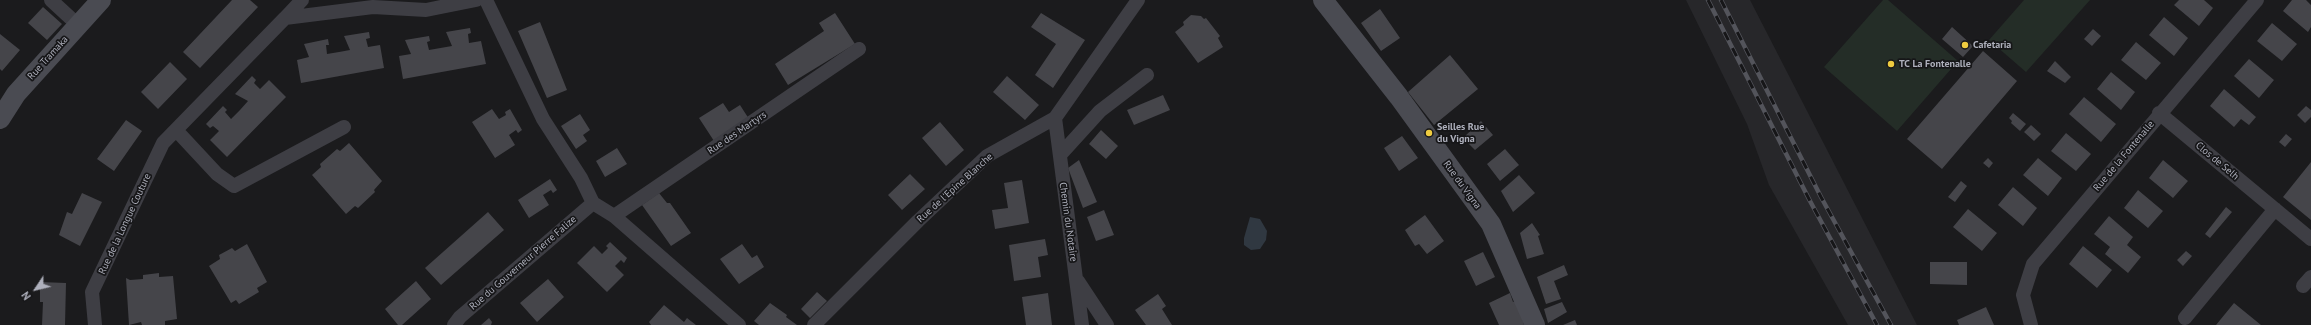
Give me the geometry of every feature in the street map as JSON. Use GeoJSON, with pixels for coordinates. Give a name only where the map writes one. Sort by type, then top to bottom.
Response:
{"type":"FeatureCollection","features":[{"type":"Feature","properties":{"kind":"street"},"geometry":{"type":"LineString","coordinates":[[51,0],[78,25]]}},
{"type":"Feature","properties":{"kind":"street","name":"Rue Tramaka"},"geometry":{"type":"LineString","coordinates":[[0,119],[16,94],[101,0]]}},
{"type":"Feature","properties":{"kind":"street"},"geometry":{"type":"LineString","coordinates":[[302,0],[176,130],[217,174],[234,186],[344,127]]}},
{"type":"Feature","properties":{"kind":"street"},"geometry":{"type":"LineString","coordinates":[[285,18],[370,3],[426,10],[476,0]]}},
{"type":"Feature","properties":{"kind":"street"},"geometry":{"type":"LineString","coordinates":[[486,0],[543,119],[581,178],[593,203],[614,216],[739,325]]}},
{"type":"Feature","properties":{"kind":"street","name":"Rue de l'Epine Blanche"},"geometry":{"type":"LineString","coordinates":[[814,325],[918,221],[987,156],[1055,118],[1138,0]]}},
{"type":"Feature","properties":{"kind":"street","name":"Rue du Vigna"},"geometry":{"type":"LineString","coordinates":[[1323,0],[1399,97],[1491,224],[1535,325]]}},
{"type":"Feature","properties":{"kind":"street","name":"Rue de la Fontenalle"},"geometry":{"type":"LineString","coordinates":[[2031,325],[2023,295],[2032,264],[2256,0]]}},
{"type":"Feature","properties":{"kind":"street","name":"Rue des Martyrs"},"geometry":{"type":"LineString","coordinates":[[614,216],[859,49]]}},
{"type":"Feature","properties":{"kind":"street"},"geometry":{"type":"LineString","coordinates":[[1060,155],[1100,111],[1146,75]]}},
{"type":"Feature","properties":{"kind":"street","name":"Clos de Selh"},"geometry":{"type":"LineString","coordinates":[[2159,113],[2311,239]]}},
{"type":"Feature","properties":{"kind":"street","name":"Chemin du Notaire"},"geometry":{"type":"LineString","coordinates":[[1055,118],[1082,325]]}},
{"type":"Feature","properties":{"kind":"street","name":"Rue de la Longue Couture"},"geometry":{"type":"LineString","coordinates":[[95,325],[92,292],[163,143],[176,130]]}},
{"type":"Feature","properties":{"kind":"street","name":"Rue du Gouverneur Pierre Falize"},"geometry":{"type":"LineString","coordinates":[[454,325],[460,317],[593,203]]}},
{"type":"Feature","properties":{"kind":"street"},"geometry":{"type":"LineString","coordinates":[[2185,318],[2275,209]]}},
{"type":"Feature","properties":{"kind":"street"},"geometry":{"type":"LineString","coordinates":[[1076,277],[1107,325]]}},
{"type":"Feature","properties":{"kind":"shaded area"},"geometry":{"type":"Polygon","coordinates":[[[1686,0],[1750,0],[1917,325],[1848,325],[1769,185],[1747,124],[1686,0]]]}},
{"type":"Feature","properties":{"kind":"shaded area","name":"TC La Fontenalle"},"geometry":{"type":"Polygon","coordinates":[[[1883,0],[1888,0],[1958,61],[1897,131],[1824,67],[1883,0]]]}},
{"type":"Feature","properties":{"kind":"shaded area"},"geometry":{"type":"Polygon","coordinates":[[[2024,0],[2090,0],[2026,72],[1989,40],[2024,0]]]}},
{"type":"Feature","properties":{"kind":"shaded area"},"geometry":{"type":"Polygon","coordinates":[[[1250,217],[1260,219],[1267,231],[1266,240],[1260,249],[1251,250],[1244,245],[1244,238],[1250,217]]]}},
{"type":"Feature","properties":{"kind":"building"},"geometry":{"type":"Polygon","coordinates":[[[232,0],[250,0],[258,7],[200,68],[183,52],[232,0]]]}},
{"type":"Feature","properties":{"kind":"building"},"geometry":{"type":"Polygon","coordinates":[[[2179,0],[2204,0],[2213,8],[2199,26],[2174,5],[2179,0]]]}},
{"type":"Feature","properties":{"kind":"building"},"geometry":{"type":"Polygon","coordinates":[[[2292,0],[2306,0],[2311,5],[2311,27],[2308,32],[2283,11],[2292,0]]]}},
{"type":"Feature","properties":{"kind":"building"},"geometry":{"type":"Polygon","coordinates":[[[43,7],[62,24],[47,40],[28,23],[43,7]]]}},
{"type":"Feature","properties":{"kind":"building"},"geometry":{"type":"Polygon","coordinates":[[[1380,9],[1400,38],[1381,51],[1361,23],[1380,9]]]}},
{"type":"Feature","properties":{"kind":"building"},"geometry":{"type":"Polygon","coordinates":[[[835,13],[855,44],[788,85],[775,64],[824,31],[819,23],[835,13]]]}},
{"type":"Feature","properties":{"kind":"building"},"geometry":{"type":"Polygon","coordinates":[[[1041,13],[1085,40],[1053,88],[1035,75],[1056,44],[1031,27],[1041,13]]]}},
{"type":"Feature","properties":{"kind":"building"},"geometry":{"type":"Polygon","coordinates":[[[1191,15],[1201,16],[1204,19],[1206,18],[1220,36],[1218,38],[1223,47],[1198,63],[1175,32],[1184,25],[1183,22],[1191,15]]]}},
{"type":"Feature","properties":{"kind":"building"},"geometry":{"type":"Polygon","coordinates":[[[2164,17],[2188,38],[2174,56],[2149,35],[2164,17]]]}},
{"type":"Feature","properties":{"kind":"building"},"geometry":{"type":"Polygon","coordinates":[[[540,22],[567,90],[547,98],[518,31],[540,22]]]}},
{"type":"Feature","properties":{"kind":"building"},"geometry":{"type":"Polygon","coordinates":[[[2272,23],[2297,44],[2282,61],[2257,41],[2272,23]]]}},
{"type":"Feature","properties":{"kind":"building"},"geometry":{"type":"Polygon","coordinates":[[[1952,27],[1973,46],[1963,57],[1942,39],[1952,27]]]}},
{"type":"Feature","properties":{"kind":"building"},"geometry":{"type":"Polygon","coordinates":[[[470,28],[471,33],[468,34],[469,43],[481,41],[486,64],[403,79],[399,56],[411,54],[405,40],[429,36],[430,41],[427,42],[429,50],[452,46],[446,32],[470,28]]]}},
{"type":"Feature","properties":{"kind":"building"},"geometry":{"type":"Polygon","coordinates":[[[2093,29],[2101,36],[2092,46],[2084,39],[2093,29]]]}},
{"type":"Feature","properties":{"kind":"building"},"geometry":{"type":"Polygon","coordinates":[[[369,32],[370,38],[366,39],[368,47],[380,45],[384,68],[301,83],[297,60],[309,57],[304,44],[328,39],[329,45],[326,45],[327,54],[350,50],[344,36],[369,32]]]}},
{"type":"Feature","properties":{"kind":"building"},"geometry":{"type":"Polygon","coordinates":[[[0,34],[20,50],[2,71],[0,69],[0,34]]]}},
{"type":"Feature","properties":{"kind":"building"},"geometry":{"type":"Polygon","coordinates":[[[2136,42],[2161,63],[2146,80],[2121,60],[2136,42]]]}},
{"type":"Feature","properties":{"kind":"building"},"geometry":{"type":"Polygon","coordinates":[[[1983,51],[2017,81],[1942,169],[1907,139],[1983,51]]]}},
{"type":"Feature","properties":{"kind":"building"},"geometry":{"type":"Polygon","coordinates":[[[1450,55],[1478,89],[1434,125],[1408,92],[1450,55]]]}},
{"type":"Feature","properties":{"kind":"building"},"geometry":{"type":"Polygon","coordinates":[[[2249,59],[2274,80],[2259,98],[2234,76],[2249,59]]]}},
{"type":"Feature","properties":{"kind":"building"},"geometry":{"type":"Polygon","coordinates":[[[2055,61],[2071,77],[2065,83],[2047,71],[2055,61]]]}},
{"type":"Feature","properties":{"kind":"building"},"geometry":{"type":"Polygon","coordinates":[[[170,62],[187,79],[158,109],[141,92],[170,62]]]}},
{"type":"Feature","properties":{"kind":"building"},"geometry":{"type":"Polygon","coordinates":[[[2111,72],[2135,92],[2121,110],[2097,89],[2111,72]]]}},
{"type":"Feature","properties":{"kind":"building"},"geometry":{"type":"Polygon","coordinates":[[[252,76],[256,80],[254,83],[260,89],[269,80],[286,97],[227,157],[210,140],[219,131],[213,126],[210,128],[206,124],[223,106],[227,110],[225,112],[231,119],[240,110],[248,101],[235,94],[252,76]]]}},
{"type":"Feature","properties":{"kind":"building"},"geometry":{"type":"Polygon","coordinates":[[[1007,76],[1039,105],[1025,120],[993,92],[1007,76]]]}},
{"type":"Feature","properties":{"kind":"building"},"geometry":{"type":"Polygon","coordinates":[[[2224,89],[2256,117],[2249,125],[2241,119],[2234,127],[2210,106],[2224,89]]]}},
{"type":"Feature","properties":{"kind":"building"},"geometry":{"type":"Polygon","coordinates":[[[1163,95],[1170,110],[1134,125],[1127,110],[1163,95]]]}},
{"type":"Feature","properties":{"kind":"building"},"geometry":{"type":"Polygon","coordinates":[[[2084,97],[2116,124],[2101,142],[2069,114],[2084,97]]]}},
{"type":"Feature","properties":{"kind":"building"},"geometry":{"type":"Polygon","coordinates":[[[723,103],[729,112],[740,105],[749,119],[714,141],[699,118],[723,103]]]}},
{"type":"Feature","properties":{"kind":"building"},"geometry":{"type":"Polygon","coordinates":[[[2306,106],[2311,110],[2311,117],[2305,123],[2297,115],[2306,106]]]}},
{"type":"Feature","properties":{"kind":"building"},"geometry":{"type":"Polygon","coordinates":[[[492,109],[499,119],[506,115],[505,112],[510,109],[522,130],[518,133],[516,130],[509,135],[515,145],[495,158],[472,122],[492,109]]]}},
{"type":"Feature","properties":{"kind":"building"},"geometry":{"type":"Polygon","coordinates":[[[2013,113],[2026,124],[2020,131],[2011,123],[2012,121],[2009,118],[2013,113]]]}},
{"type":"Feature","properties":{"kind":"building"},"geometry":{"type":"Polygon","coordinates":[[[580,114],[590,130],[583,135],[587,141],[576,149],[561,126],[580,114]]]}},
{"type":"Feature","properties":{"kind":"building"},"geometry":{"type":"Polygon","coordinates":[[[126,120],[142,131],[114,171],[97,159],[126,120]]]}},
{"type":"Feature","properties":{"kind":"building"},"geometry":{"type":"Polygon","coordinates":[[[1481,121],[1493,135],[1475,150],[1463,138],[1481,121]]]}},
{"type":"Feature","properties":{"kind":"building"},"geometry":{"type":"Polygon","coordinates":[[[940,122],[964,150],[946,166],[922,138],[940,122]]]}},
{"type":"Feature","properties":{"kind":"building"},"geometry":{"type":"Polygon","coordinates":[[[2031,125],[2041,134],[2034,141],[2024,132],[2031,125]]]}},
{"type":"Feature","properties":{"kind":"building"},"geometry":{"type":"Polygon","coordinates":[[[1101,130],[1118,146],[1106,159],[1089,144],[1101,130]]]}},
{"type":"Feature","properties":{"kind":"building"},"geometry":{"type":"Polygon","coordinates":[[[2066,133],[2091,154],[2076,171],[2051,151],[2066,133]]]}},
{"type":"Feature","properties":{"kind":"building"},"geometry":{"type":"Polygon","coordinates":[[[2286,134],[2292,139],[2285,147],[2279,142],[2286,134]]]}},
{"type":"Feature","properties":{"kind":"building"},"geometry":{"type":"Polygon","coordinates":[[[1402,136],[1418,158],[1399,171],[1384,148],[1402,136]]]}},
{"type":"Feature","properties":{"kind":"building"},"geometry":{"type":"Polygon","coordinates":[[[349,143],[382,181],[374,190],[375,192],[358,208],[355,206],[346,214],[312,175],[321,167],[320,164],[337,149],[340,151],[349,143]]]}},
{"type":"Feature","properties":{"kind":"building"},"geometry":{"type":"Polygon","coordinates":[[[617,148],[627,164],[605,177],[596,161],[617,148]]]}},
{"type":"Feature","properties":{"kind":"building"},"geometry":{"type":"Polygon","coordinates":[[[1505,149],[1519,165],[1500,181],[1487,164],[1505,149]]]}},
{"type":"Feature","properties":{"kind":"building"},"geometry":{"type":"Polygon","coordinates":[[[1988,158],[1993,163],[1989,168],[1983,163],[1988,158]]]}},
{"type":"Feature","properties":{"kind":"building"},"geometry":{"type":"Polygon","coordinates":[[[2038,158],[2062,178],[2048,196],[2023,175],[2038,158]]]}},
{"type":"Feature","properties":{"kind":"building"},"geometry":{"type":"Polygon","coordinates":[[[1079,160],[1097,202],[1083,208],[1068,168],[1079,160]]]}},
{"type":"Feature","properties":{"kind":"building"},"geometry":{"type":"Polygon","coordinates":[[[2163,160],[2188,181],[2173,198],[2149,178],[2163,160]]]}},
{"type":"Feature","properties":{"kind":"building"},"geometry":{"type":"Polygon","coordinates":[[[2311,162],[2311,220],[2283,197],[2311,162]]]}},
{"type":"Feature","properties":{"kind":"building"},"geometry":{"type":"Polygon","coordinates":[[[910,174],[925,189],[902,210],[888,195],[910,174]]]}},
{"type":"Feature","properties":{"kind":"building"},"geometry":{"type":"Polygon","coordinates":[[[1519,175],[1535,193],[1513,212],[1501,191],[1519,175]]]}},
{"type":"Feature","properties":{"kind":"building"},"geometry":{"type":"Polygon","coordinates":[[[550,179],[557,190],[553,193],[551,190],[543,195],[549,205],[529,218],[518,200],[550,179]]]}},
{"type":"Feature","properties":{"kind":"building"},"geometry":{"type":"Polygon","coordinates":[[[1022,180],[1029,223],[995,229],[992,210],[1008,208],[1004,183],[1022,180]]]}},
{"type":"Feature","properties":{"kind":"building"},"geometry":{"type":"Polygon","coordinates":[[[1961,181],[1967,186],[1955,202],[1948,197],[1961,181]]]}},
{"type":"Feature","properties":{"kind":"building"},"geometry":{"type":"Polygon","coordinates":[[[2013,187],[2037,208],[2023,226],[1998,205],[2013,187]]]}},
{"type":"Feature","properties":{"kind":"building"},"geometry":{"type":"Polygon","coordinates":[[[2138,190],[2163,211],[2148,228],[2124,208],[2138,190]]]}},
{"type":"Feature","properties":{"kind":"building"},"geometry":{"type":"Polygon","coordinates":[[[82,193],[102,202],[80,246],[59,235],[67,212],[72,214],[82,193]]]}},
{"type":"Feature","properties":{"kind":"building"},"geometry":{"type":"Polygon","coordinates":[[[659,193],[667,203],[670,203],[691,233],[671,246],[642,205],[659,193]]]}},
{"type":"Feature","properties":{"kind":"building"},"geometry":{"type":"Polygon","coordinates":[[[2226,207],[2232,212],[2210,238],[2205,234],[2226,207]]]}},
{"type":"Feature","properties":{"kind":"building"},"geometry":{"type":"Polygon","coordinates":[[[1968,209],[1997,233],[1982,251],[1953,227],[1968,209]]]}},
{"type":"Feature","properties":{"kind":"building"},"geometry":{"type":"Polygon","coordinates":[[[1104,210],[1114,235],[1096,241],[1087,217],[1104,210]]]}},
{"type":"Feature","properties":{"kind":"building"},"geometry":{"type":"Polygon","coordinates":[[[488,212],[504,230],[441,285],[425,268],[488,212]]]}},
{"type":"Feature","properties":{"kind":"building"},"geometry":{"type":"Polygon","coordinates":[[[1425,215],[1444,241],[1427,254],[1419,244],[1415,246],[1405,230],[1425,215]]]}},
{"type":"Feature","properties":{"kind":"building"},"geometry":{"type":"Polygon","coordinates":[[[2109,216],[2133,237],[2127,245],[2141,257],[2128,273],[2105,254],[2110,247],[2094,234],[2109,216]]]}},
{"type":"Feature","properties":{"kind":"building"},"geometry":{"type":"Polygon","coordinates":[[[1532,223],[1540,235],[1538,236],[1544,254],[1527,259],[1520,233],[1532,223]]]}},
{"type":"Feature","properties":{"kind":"building"},"geometry":{"type":"Polygon","coordinates":[[[1045,239],[1048,255],[1038,257],[1041,277],[1014,281],[1009,245],[1045,239]]]}},
{"type":"Feature","properties":{"kind":"building"},"geometry":{"type":"Polygon","coordinates":[[[610,242],[627,258],[624,263],[621,260],[615,266],[624,275],[607,292],[577,263],[594,246],[602,254],[608,248],[606,246],[610,242]]]}},
{"type":"Feature","properties":{"kind":"building"},"geometry":{"type":"Polygon","coordinates":[[[247,244],[267,282],[257,288],[259,292],[239,304],[236,300],[231,303],[209,266],[220,259],[219,255],[232,248],[235,251],[247,244]]]}},
{"type":"Feature","properties":{"kind":"building"},"geometry":{"type":"Polygon","coordinates":[[[742,244],[752,258],[757,255],[764,267],[739,284],[720,259],[742,244]]]}},
{"type":"Feature","properties":{"kind":"building"},"geometry":{"type":"Polygon","coordinates":[[[2083,246],[2112,270],[2097,288],[2069,264],[2083,246]]]}},
{"type":"Feature","properties":{"kind":"building"},"geometry":{"type":"Polygon","coordinates":[[[2186,251],[2192,256],[2183,266],[2177,260],[2186,251]]]}},
{"type":"Feature","properties":{"kind":"building"},"geometry":{"type":"Polygon","coordinates":[[[1483,252],[1495,277],[1476,286],[1464,261],[1483,252]]]}},
{"type":"Feature","properties":{"kind":"building"},"geometry":{"type":"Polygon","coordinates":[[[1930,262],[1967,262],[1967,285],[1930,284],[1930,262]]]}},
{"type":"Feature","properties":{"kind":"building"},"geometry":{"type":"Polygon","coordinates":[[[1564,265],[1568,275],[1554,281],[1561,299],[1546,304],[1537,277],[1564,265]]]}},
{"type":"Feature","properties":{"kind":"building"},"geometry":{"type":"Polygon","coordinates":[[[159,273],[159,277],[173,276],[177,319],[165,321],[165,325],[142,325],[141,322],[129,325],[126,278],[130,280],[143,279],[143,275],[159,273]]]}},
{"type":"Feature","properties":{"kind":"building"},"geometry":{"type":"Polygon","coordinates":[[[548,279],[564,297],[537,322],[520,303],[548,279]]]}},
{"type":"Feature","properties":{"kind":"building"},"geometry":{"type":"Polygon","coordinates":[[[416,281],[431,299],[402,325],[398,325],[385,309],[416,281]]]}},
{"type":"Feature","properties":{"kind":"building"},"geometry":{"type":"Polygon","coordinates":[[[40,282],[66,283],[65,325],[42,325],[43,302],[40,302],[40,282]]]}},
{"type":"Feature","properties":{"kind":"building"},"geometry":{"type":"Polygon","coordinates":[[[817,292],[827,301],[810,318],[801,309],[817,292]]]}},
{"type":"Feature","properties":{"kind":"building"},"geometry":{"type":"Polygon","coordinates":[[[1048,293],[1052,325],[1026,325],[1022,297],[1048,293]]]}},
{"type":"Feature","properties":{"kind":"building"},"geometry":{"type":"Polygon","coordinates":[[[1510,293],[1513,302],[1517,300],[1524,325],[1499,325],[1489,303],[1510,293]]]}},
{"type":"Feature","properties":{"kind":"building"},"geometry":{"type":"Polygon","coordinates":[[[1158,294],[1166,306],[1162,309],[1172,325],[1146,325],[1135,310],[1158,294]]]}},
{"type":"Feature","properties":{"kind":"building"},"geometry":{"type":"Polygon","coordinates":[[[1562,302],[1567,312],[1548,323],[1544,309],[1562,302]]]}},
{"type":"Feature","properties":{"kind":"building"},"geometry":{"type":"Polygon","coordinates":[[[770,303],[787,315],[786,317],[797,325],[759,325],[754,321],[770,303]]]}},
{"type":"Feature","properties":{"kind":"building"},"geometry":{"type":"Polygon","coordinates":[[[2234,303],[2261,325],[2216,325],[2234,303]]]}},
{"type":"Feature","properties":{"kind":"building"},"geometry":{"type":"Polygon","coordinates":[[[664,305],[684,322],[687,318],[696,325],[651,325],[649,322],[664,305]]]}},
{"type":"Feature","properties":{"kind":"building"},"geometry":{"type":"Polygon","coordinates":[[[1986,307],[1994,325],[1959,325],[1957,320],[1986,307]]]}},
{"type":"Feature","properties":{"kind":"building"},"geometry":{"type":"Polygon","coordinates":[[[489,318],[492,322],[491,325],[481,325],[489,318]]]}},
{"type":"Feature","properties":{"kind":"building"},"geometry":{"type":"Polygon","coordinates":[[[1575,320],[1577,325],[1563,325],[1575,320]]]}},
{"type":"Feature","properties":{"kind":"railway"},"geometry":{"type":"LineString","coordinates":[[1708,0],[1810,201],[1877,325]]}},
{"type":"Feature","properties":{"kind":"railway"},"geometry":{"type":"LineString","coordinates":[[1721,0],[1821,197],[1891,325]]}},
{"type":"Feature","properties":{"kind":"place","name":"Cafetaria"},"geometry":{"type":"Point","coordinates":[1965,45]}},
{"type":"Feature","properties":{"kind":"place","name":"TC La Fontenalle"},"geometry":{"type":"Point","coordinates":[1891,64]}},
{"type":"Feature","properties":{"kind":"place","name":"Seilles Rue du Vigna"},"geometry":{"type":"Point","coordinates":[1429,133]}}]}
